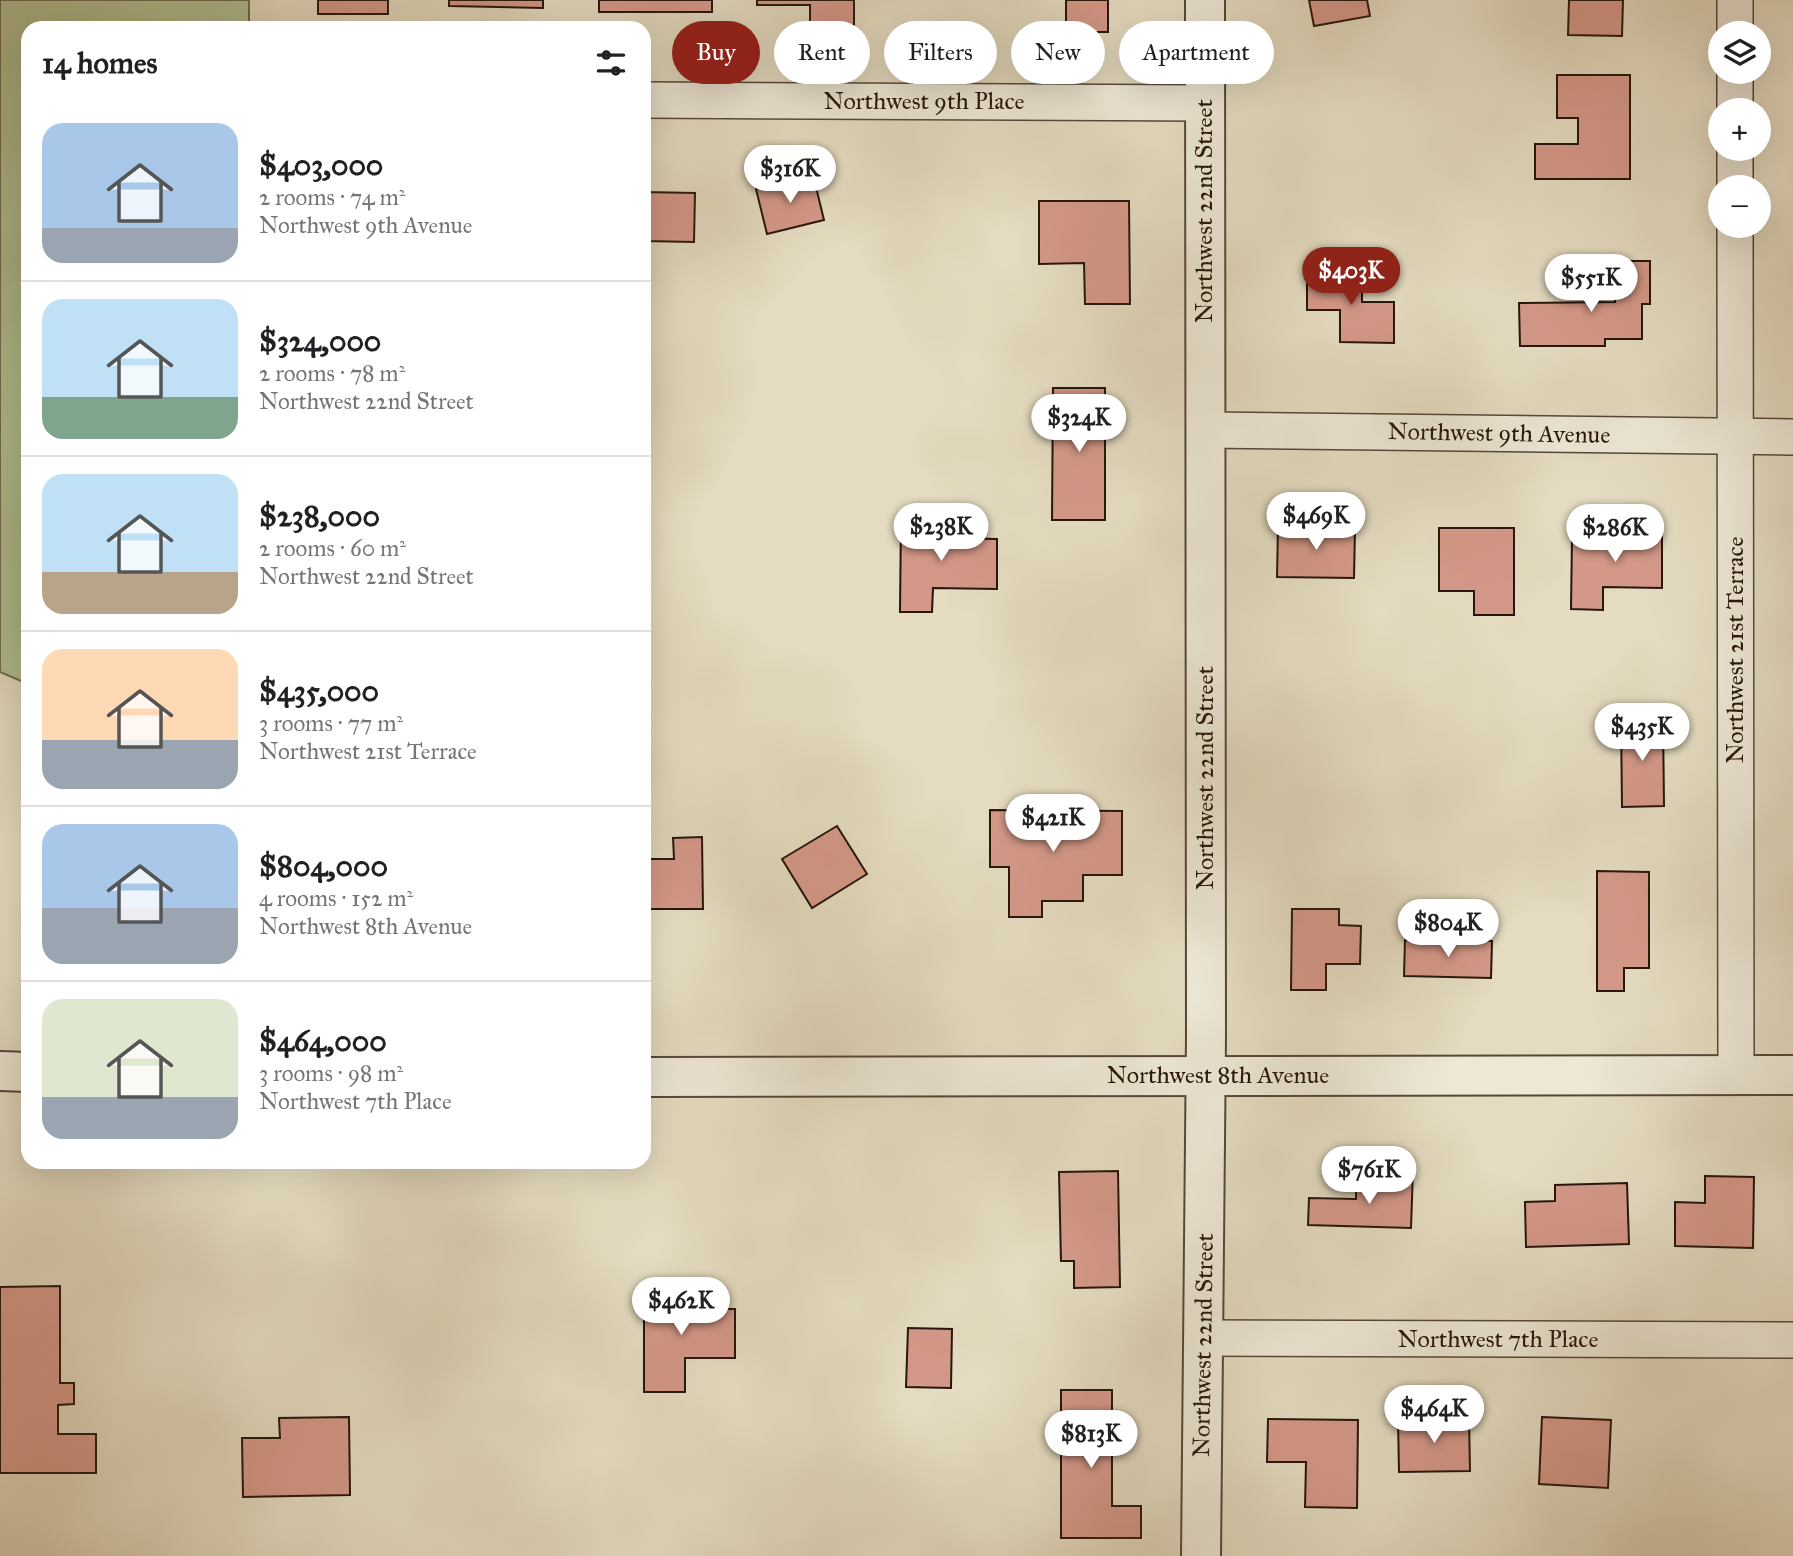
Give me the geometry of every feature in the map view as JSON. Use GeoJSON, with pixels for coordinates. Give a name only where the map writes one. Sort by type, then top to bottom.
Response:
{"type":"FeatureCollection","features":[{"type":"Feature","properties":{"kind":"street","name":"Northwest 22nd Street"},"geometry":{"type":"LineString","coordinates":[[1201,1556],[1205,1075],[1205,0]]}},
{"type":"Feature","properties":{"kind":"street"},"geometry":{"type":"LineString","coordinates":[[1735,0],[1735,21]]}},
{"type":"Feature","properties":{"kind":"street","name":"Northwest 9th Place"},"geometry":{"type":"LineString","coordinates":[[651,100],[1204,103]]}},
{"type":"Feature","properties":{"kind":"street","name":"Northwest 21st Terrace"},"geometry":{"type":"LineString","coordinates":[[1734,238],[1736,1074]]}},
{"type":"Feature","properties":{"kind":"street","name":"Northwest 9th Avenue"},"geometry":{"type":"LineString","coordinates":[[1205,430],[1793,437]]}},
{"type":"Feature","properties":{"kind":"street"},"geometry":{"type":"LineString","coordinates":[[0,1071],[21,1072]]}},
{"type":"Feature","properties":{"kind":"street","name":"Northwest 8th Avenue"},"geometry":{"type":"LineString","coordinates":[[651,1077],[1793,1075]]}},
{"type":"Feature","properties":{"kind":"street","name":"Northwest 7th Place"},"geometry":{"type":"LineString","coordinates":[[1202,1338],[1793,1340]]}},
{"type":"Feature","properties":{"kind":"green space"},"geometry":{"type":"Polygon","coordinates":[[[0,0],[249,0],[249,21],[21,21],[21,681],[0,672],[0,0]]]}},
{"type":"Feature","properties":{"kind":"building"},"geometry":{"type":"Polygon","coordinates":[[[318,0],[388,0],[388,14],[318,14],[318,0]]]}},
{"type":"Feature","properties":{"kind":"building"},"geometry":{"type":"Polygon","coordinates":[[[449,0],[543,0],[543,8],[449,6],[449,0]]]}},
{"type":"Feature","properties":{"kind":"building"},"geometry":{"type":"Polygon","coordinates":[[[599,0],[712,0],[712,12],[599,12],[599,0]]]}},
{"type":"Feature","properties":{"kind":"building"},"geometry":{"type":"Polygon","coordinates":[[[757,0],[854,0],[854,21],[810,21],[810,5],[757,5],[757,0]]]}},
{"type":"Feature","properties":{"kind":"building"},"geometry":{"type":"Polygon","coordinates":[[[1066,0],[1108,0],[1108,32],[1105,32],[1105,21],[1066,21],[1066,0]]]}},
{"type":"Feature","properties":{"kind":"building"},"geometry":{"type":"Polygon","coordinates":[[[1309,0],[1367,0],[1370,16],[1314,26],[1309,0]]]}},
{"type":"Feature","properties":{"kind":"building"},"geometry":{"type":"Polygon","coordinates":[[[1569,0],[1623,0],[1622,36],[1568,35],[1569,0]]]}},
{"type":"Feature","properties":{"kind":"building"},"geometry":{"type":"Polygon","coordinates":[[[1557,75],[1630,75],[1630,179],[1535,179],[1535,144],[1578,144],[1578,118],[1557,118],[1557,75]]]}},
{"type":"Feature","properties":{"kind":"building"},"geometry":{"type":"Polygon","coordinates":[[[813,175],[824,220],[767,234],[756,189],[813,175]]]}},
{"type":"Feature","properties":{"kind":"building"},"geometry":{"type":"Polygon","coordinates":[[[651,192],[695,193],[694,242],[651,241],[651,192]]]}},
{"type":"Feature","properties":{"kind":"building"},"geometry":{"type":"Polygon","coordinates":[[[1039,201],[1129,201],[1130,304],[1085,304],[1084,263],[1039,264],[1039,201]]]}},
{"type":"Feature","properties":{"kind":"building"},"geometry":{"type":"Polygon","coordinates":[[[1615,261],[1650,261],[1650,304],[1642,304],[1642,339],[1605,339],[1605,346],[1520,346],[1519,303],[1615,302],[1615,261]]]}},
{"type":"Feature","properties":{"kind":"building"},"geometry":{"type":"Polygon","coordinates":[[[1307,272],[1362,273],[1362,302],[1394,302],[1394,343],[1340,342],[1340,310],[1307,310],[1307,272]]]}},
{"type":"Feature","properties":{"kind":"building"},"geometry":{"type":"Polygon","coordinates":[[[1053,388],[1105,388],[1105,520],[1052,520],[1053,388]]]}},
{"type":"Feature","properties":{"kind":"building"},"geometry":{"type":"Polygon","coordinates":[[[901,518],[945,518],[945,538],[997,539],[997,589],[933,588],[932,612],[900,612],[901,518]]]}},
{"type":"Feature","properties":{"kind":"building"},"geometry":{"type":"Polygon","coordinates":[[[1635,522],[1662,522],[1662,588],[1603,587],[1603,610],[1571,609],[1572,536],[1635,536],[1635,522]]]}},
{"type":"Feature","properties":{"kind":"building"},"geometry":{"type":"Polygon","coordinates":[[[1278,527],[1355,528],[1354,578],[1277,577],[1278,527]]]}},
{"type":"Feature","properties":{"kind":"building"},"geometry":{"type":"Polygon","coordinates":[[[1439,528],[1514,528],[1514,615],[1474,615],[1474,591],[1439,591],[1439,528]]]}},
{"type":"Feature","properties":{"kind":"building"},"geometry":{"type":"Polygon","coordinates":[[[1621,719],[1663,719],[1664,806],[1622,807],[1621,719]]]}},
{"type":"Feature","properties":{"kind":"building"},"geometry":{"type":"Polygon","coordinates":[[[990,810],[1122,811],[1122,875],[1083,875],[1083,901],[1042,901],[1042,917],[1009,917],[1009,867],[990,867],[990,810]]]}},
{"type":"Feature","properties":{"kind":"building"},"geometry":{"type":"Polygon","coordinates":[[[837,826],[867,874],[812,908],[782,859],[837,826]]]}},
{"type":"Feature","properties":{"kind":"building"},"geometry":{"type":"Polygon","coordinates":[[[702,837],[703,909],[651,909],[651,859],[674,859],[673,838],[702,837]]]}},
{"type":"Feature","properties":{"kind":"building"},"geometry":{"type":"Polygon","coordinates":[[[1597,871],[1649,872],[1649,968],[1624,968],[1624,991],[1597,991],[1597,871]]]}},
{"type":"Feature","properties":{"kind":"building"},"geometry":{"type":"Polygon","coordinates":[[[1292,909],[1339,909],[1339,925],[1361,926],[1360,964],[1326,964],[1326,990],[1291,990],[1292,909]]]}},
{"type":"Feature","properties":{"kind":"building"},"geometry":{"type":"Polygon","coordinates":[[[1405,940],[1492,941],[1491,978],[1404,976],[1405,940]]]}},
{"type":"Feature","properties":{"kind":"building"},"geometry":{"type":"Polygon","coordinates":[[[1391,1170],[1413,1170],[1411,1228],[1308,1225],[1309,1198],[1356,1199],[1356,1185],[1391,1186],[1391,1170]]]}},
{"type":"Feature","properties":{"kind":"building"},"geometry":{"type":"Polygon","coordinates":[[[1118,1171],[1120,1287],[1074,1288],[1074,1261],[1061,1261],[1059,1172],[1118,1171]]]}},
{"type":"Feature","properties":{"kind":"building"},"geometry":{"type":"Polygon","coordinates":[[[1705,1176],[1754,1177],[1753,1248],[1675,1246],[1675,1202],[1705,1203],[1705,1176]]]}},
{"type":"Feature","properties":{"kind":"building"},"geometry":{"type":"Polygon","coordinates":[[[1627,1183],[1629,1244],[1526,1247],[1525,1202],[1555,1201],[1555,1185],[1627,1183]]]}},
{"type":"Feature","properties":{"kind":"building"},"geometry":{"type":"Polygon","coordinates":[[[60,1286],[60,1383],[74,1383],[74,1404],[58,1405],[58,1434],[96,1434],[96,1473],[0,1473],[0,1287],[60,1286]]]}},
{"type":"Feature","properties":{"kind":"building"},"geometry":{"type":"Polygon","coordinates":[[[644,1287],[685,1287],[685,1309],[735,1309],[735,1358],[685,1358],[685,1392],[644,1392],[644,1287]]]}},
{"type":"Feature","properties":{"kind":"building"},"geometry":{"type":"Polygon","coordinates":[[[908,1328],[952,1329],[951,1388],[906,1387],[908,1328]]]}},
{"type":"Feature","properties":{"kind":"building"},"geometry":{"type":"Polygon","coordinates":[[[1061,1390],[1112,1390],[1112,1506],[1141,1506],[1141,1538],[1061,1538],[1061,1390]]]}},
{"type":"Feature","properties":{"kind":"building"},"geometry":{"type":"Polygon","coordinates":[[[349,1417],[350,1495],[243,1497],[242,1438],[280,1438],[279,1418],[349,1417]]]}},
{"type":"Feature","properties":{"kind":"building"},"geometry":{"type":"Polygon","coordinates":[[[1542,1417],[1611,1420],[1608,1488],[1539,1484],[1542,1417]]]}},
{"type":"Feature","properties":{"kind":"building"},"geometry":{"type":"Polygon","coordinates":[[[1469,1418],[1470,1471],[1399,1472],[1398,1419],[1469,1418]]]}},
{"type":"Feature","properties":{"kind":"building"},"geometry":{"type":"Polygon","coordinates":[[[1268,1419],[1358,1420],[1357,1508],[1305,1507],[1306,1462],[1267,1462],[1268,1419]]]}}]}
